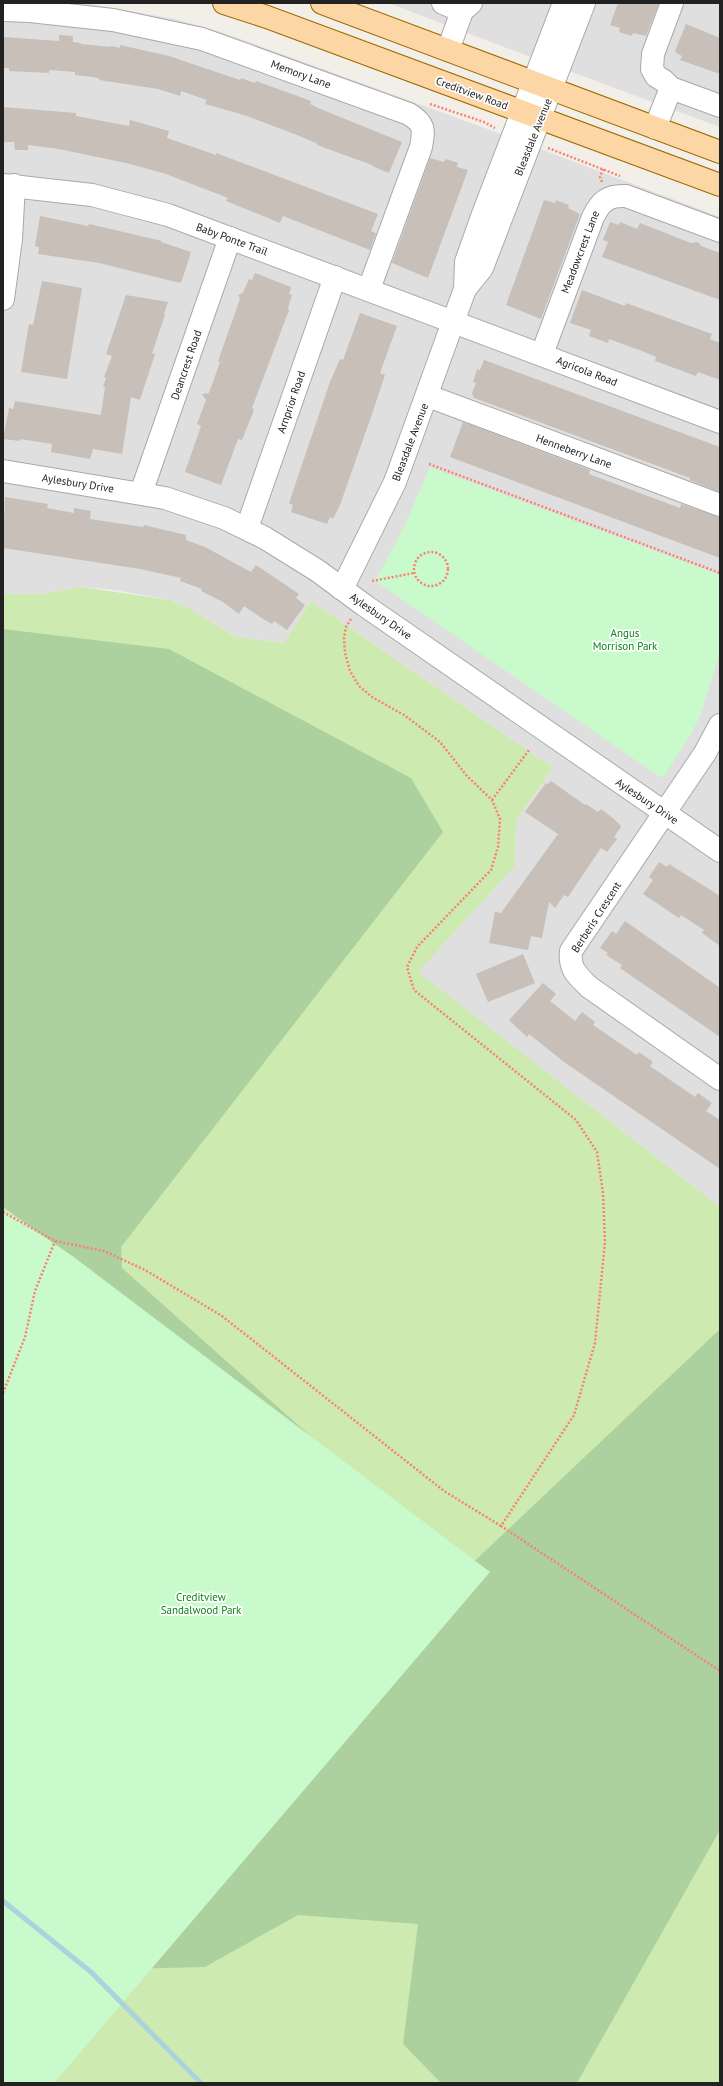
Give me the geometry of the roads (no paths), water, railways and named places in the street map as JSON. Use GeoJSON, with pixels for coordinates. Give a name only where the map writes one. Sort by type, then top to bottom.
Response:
{"type":"FeatureCollection","features":[{"type":"Feature","properties":{"kind":"main road","name":"Creditview Road"},"geometry":{"type":"LineString","coordinates":[[224,3],[267,17],[720,185]]}},
{"type":"Feature","properties":{"kind":"main road"},"geometry":{"type":"LineString","coordinates":[[322,3],[720,152]]}},
{"type":"Feature","properties":{"kind":"street","name":"Bleasdale Avenue"},"geometry":{"type":"LineString","coordinates":[[543,85],[564,3]]}},
{"type":"Feature","properties":{"kind":"street","name":"Bleasdale Avenue"},"geometry":{"type":"LineString","coordinates":[[342,589],[395,482],[428,396],[466,289],[482,268],[531,115],[543,85],[584,3]]}},
{"type":"Feature","properties":{"kind":"street"},"geometry":{"type":"LineString","coordinates":[[672,3],[652,60],[652,69],[656,76],[664,80],[671,88],[720,106]]}},
{"type":"Feature","properties":{"kind":"street"},"geometry":{"type":"LineString","coordinates":[[448,50],[458,6]]}},
{"type":"Feature","properties":{"kind":"street","name":"Memory Lane"},"geometry":{"type":"LineString","coordinates":[[3,10],[30,11],[113,20],[202,39],[409,114],[418,120],[424,132],[421,147],[368,290]]}},
{"type":"Feature","properties":{"kind":"street"},"geometry":{"type":"LineString","coordinates":[[655,128],[671,88]]}},
{"type":"Feature","properties":{"kind":"street"},"geometry":{"type":"LineString","coordinates":[[3,299],[10,246],[8,185]]}},
{"type":"Feature","properties":{"kind":"street","name":"Baby Ponte Trail"},"geometry":{"type":"LineString","coordinates":[[8,185],[92,195],[168,215],[454,322]]}},
{"type":"Feature","properties":{"kind":"street","name":"Meadowcrest Lane"},"geometry":{"type":"LineString","coordinates":[[542,354],[593,217],[598,206],[607,197],[616,195],[626,196],[720,231]]}},
{"type":"Feature","properties":{"kind":"street","name":"Deancrest Road"},"geometry":{"type":"LineString","coordinates":[[141,493],[230,238]]}},
{"type":"Feature","properties":{"kind":"street","name":"Arnprior Road"},"geometry":{"type":"LineString","coordinates":[[247,528],[335,277]]}},
{"type":"Feature","properties":{"kind":"street","name":"Agricola Road"},"geometry":{"type":"LineString","coordinates":[[454,322],[720,422]]}},
{"type":"Feature","properties":{"kind":"street","name":"Henneberry Lane"},"geometry":{"type":"LineString","coordinates":[[428,396],[720,505]]}},
{"type":"Feature","properties":{"kind":"street","name":"Aylesbury Drive"},"geometry":{"type":"LineString","coordinates":[[3,471],[165,498],[247,528],[318,571],[720,851]]}},
{"type":"Feature","properties":{"kind":"street","name":"Berberis Crescent"},"geometry":{"type":"LineString","coordinates":[[720,725],[705,753],[572,951],[571,966],[574,973],[589,987],[720,1079]]}},
{"type":"Feature","properties":{"kind":"waterway"},"geometry":{"type":"LineString","coordinates":[[3,1901],[91,1972],[201,2083]]}},
{"type":"Feature","properties":{"kind":"park label","name":"Angus Morrison Park"},"geometry":{"type":"Point","coordinates":[625,639]}},
{"type":"Feature","properties":{"kind":"park label","name":"Creditview Sandalwood Park"},"geometry":{"type":"Point","coordinates":[201,1603]}}]}
